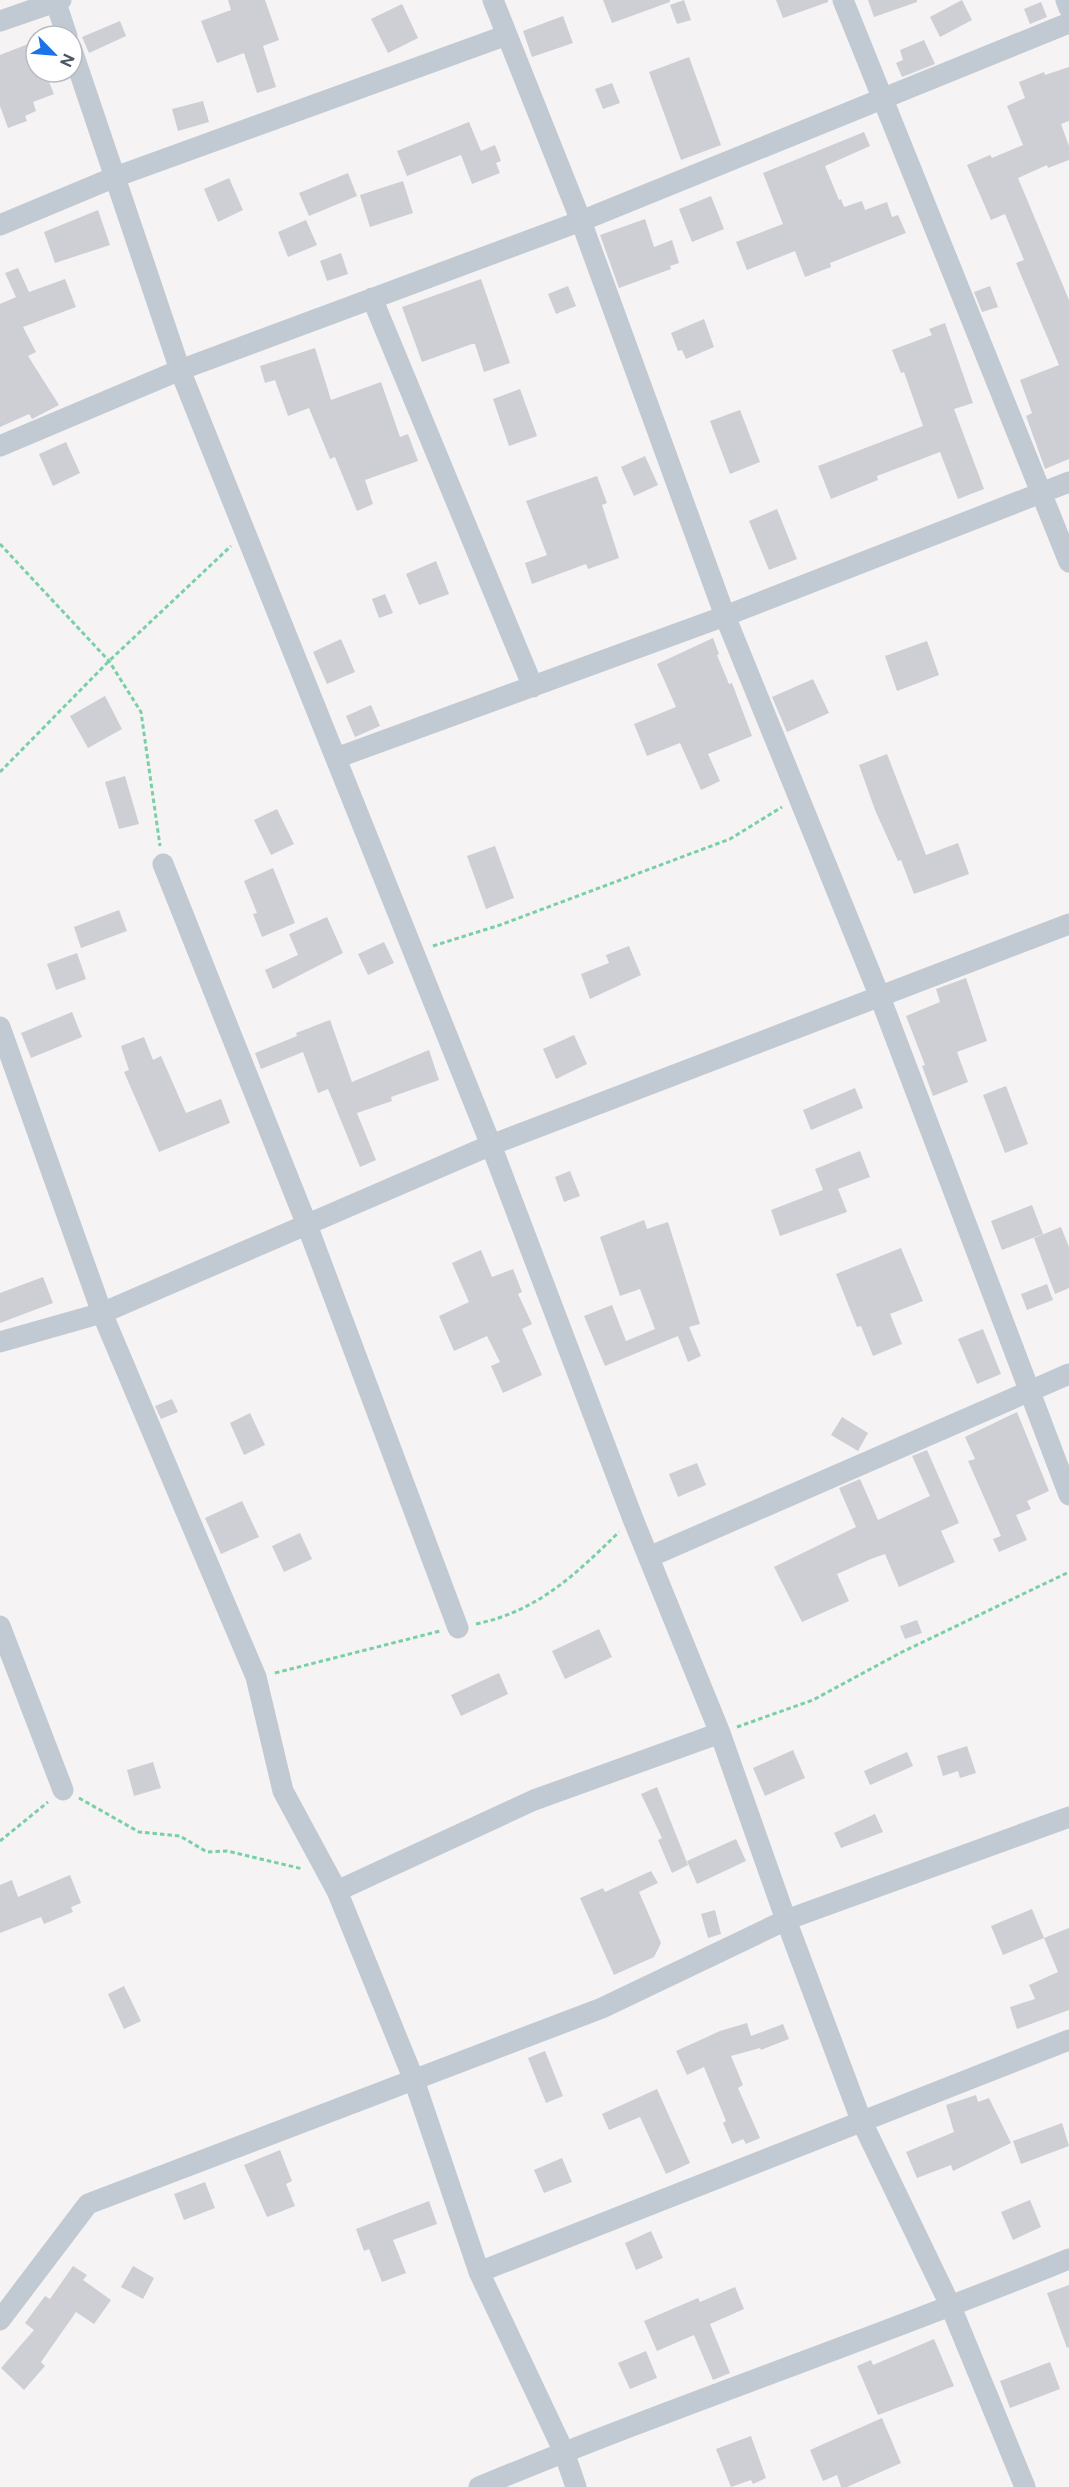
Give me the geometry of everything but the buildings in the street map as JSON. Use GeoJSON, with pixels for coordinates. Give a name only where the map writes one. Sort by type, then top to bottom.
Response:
{"type":"FeatureCollection","features":[{"type":"Feature","properties":{"kind":"street"},"geometry":{"type":"LineString","coordinates":[[493,0],[581,221],[725,616],[880,997],[1069,1495]]}},
{"type":"Feature","properties":{"kind":"street"},"geometry":{"type":"LineString","coordinates":[[843,0],[1043,492],[1069,562]]}},
{"type":"Feature","properties":{"kind":"street"},"geometry":{"type":"LineString","coordinates":[[1066,0],[1069,8]]}},
{"type":"Feature","properties":{"kind":"street"},"geometry":{"type":"LineString","coordinates":[[0,21],[57,1],[64,24]]}},
{"type":"Feature","properties":{"kind":"street"},"geometry":{"type":"LineString","coordinates":[[0,446],[180,370],[581,221],[1069,23]]}},
{"type":"Feature","properties":{"kind":"street"},"geometry":{"type":"LineString","coordinates":[[0,225],[115,177],[507,35]]}},
{"type":"Feature","properties":{"kind":"street"},"geometry":{"type":"LineString","coordinates":[[84,84],[180,370],[491,1144],[649,1557],[720,1733],[786,1920],[861,2120],[951,2307],[1025,2487]]}},
{"type":"Feature","properties":{"kind":"street"},"geometry":{"type":"LineString","coordinates":[[372,298],[533,687]]}},
{"type":"Feature","properties":{"kind":"street"},"geometry":{"type":"LineString","coordinates":[[336,758],[725,616],[1069,482]]}},
{"type":"Feature","properties":{"kind":"street"},"geometry":{"type":"LineString","coordinates":[[163,864],[307,1225],[458,1628]]}},
{"type":"Feature","properties":{"kind":"street"},"geometry":{"type":"LineString","coordinates":[[0,1342],[102,1313],[491,1144],[1069,924]]}},
{"type":"Feature","properties":{"kind":"street"},"geometry":{"type":"LineString","coordinates":[[0,1028],[102,1313],[256,1677],[283,1791],[337,1892],[414,2080],[479,2272],[564,2452],[576,2487]]}},
{"type":"Feature","properties":{"kind":"street"},"geometry":{"type":"LineString","coordinates":[[649,1557],[1069,1374]]}},
{"type":"Feature","properties":{"kind":"street"},"geometry":{"type":"LineString","coordinates":[[0,1626],[63,1790]]}},
{"type":"Feature","properties":{"kind":"street"},"geometry":{"type":"LineString","coordinates":[[337,1892],[534,1800],[720,1733]]}},
{"type":"Feature","properties":{"kind":"street"},"geometry":{"type":"LineString","coordinates":[[0,2320],[88,2204],[602,2008],[786,1920],[1069,1817]]}},
{"type":"Feature","properties":{"kind":"street"},"geometry":{"type":"LineString","coordinates":[[479,2272],[1069,2040]]}},
{"type":"Feature","properties":{"kind":"street"},"geometry":{"type":"LineString","coordinates":[[479,2487],[564,2452],[951,2307],[1069,2259]]}},
{"type":"Feature","properties":{"kind":"path"},"geometry":{"type":"LineString","coordinates":[[0,772],[109,661],[245,532]]}},
{"type":"Feature","properties":{"kind":"path"},"geometry":{"type":"LineString","coordinates":[[0,544],[109,661],[141,712],[163,864]]}},
{"type":"Feature","properties":{"kind":"path"},"geometry":{"type":"LineString","coordinates":[[414,952],[500,925],[730,839],[799,797]]}},
{"type":"Feature","properties":{"kind":"path"},"geometry":{"type":"LineString","coordinates":[[720,1733],[813,1700],[902,1652],[1069,1572]]}},
{"type":"Feature","properties":{"kind":"path"},"geometry":{"type":"LineString","coordinates":[[0,1840],[63,1790],[139,1832],[180,1836],[207,1852],[227,1851],[307,1870]]}}]}
